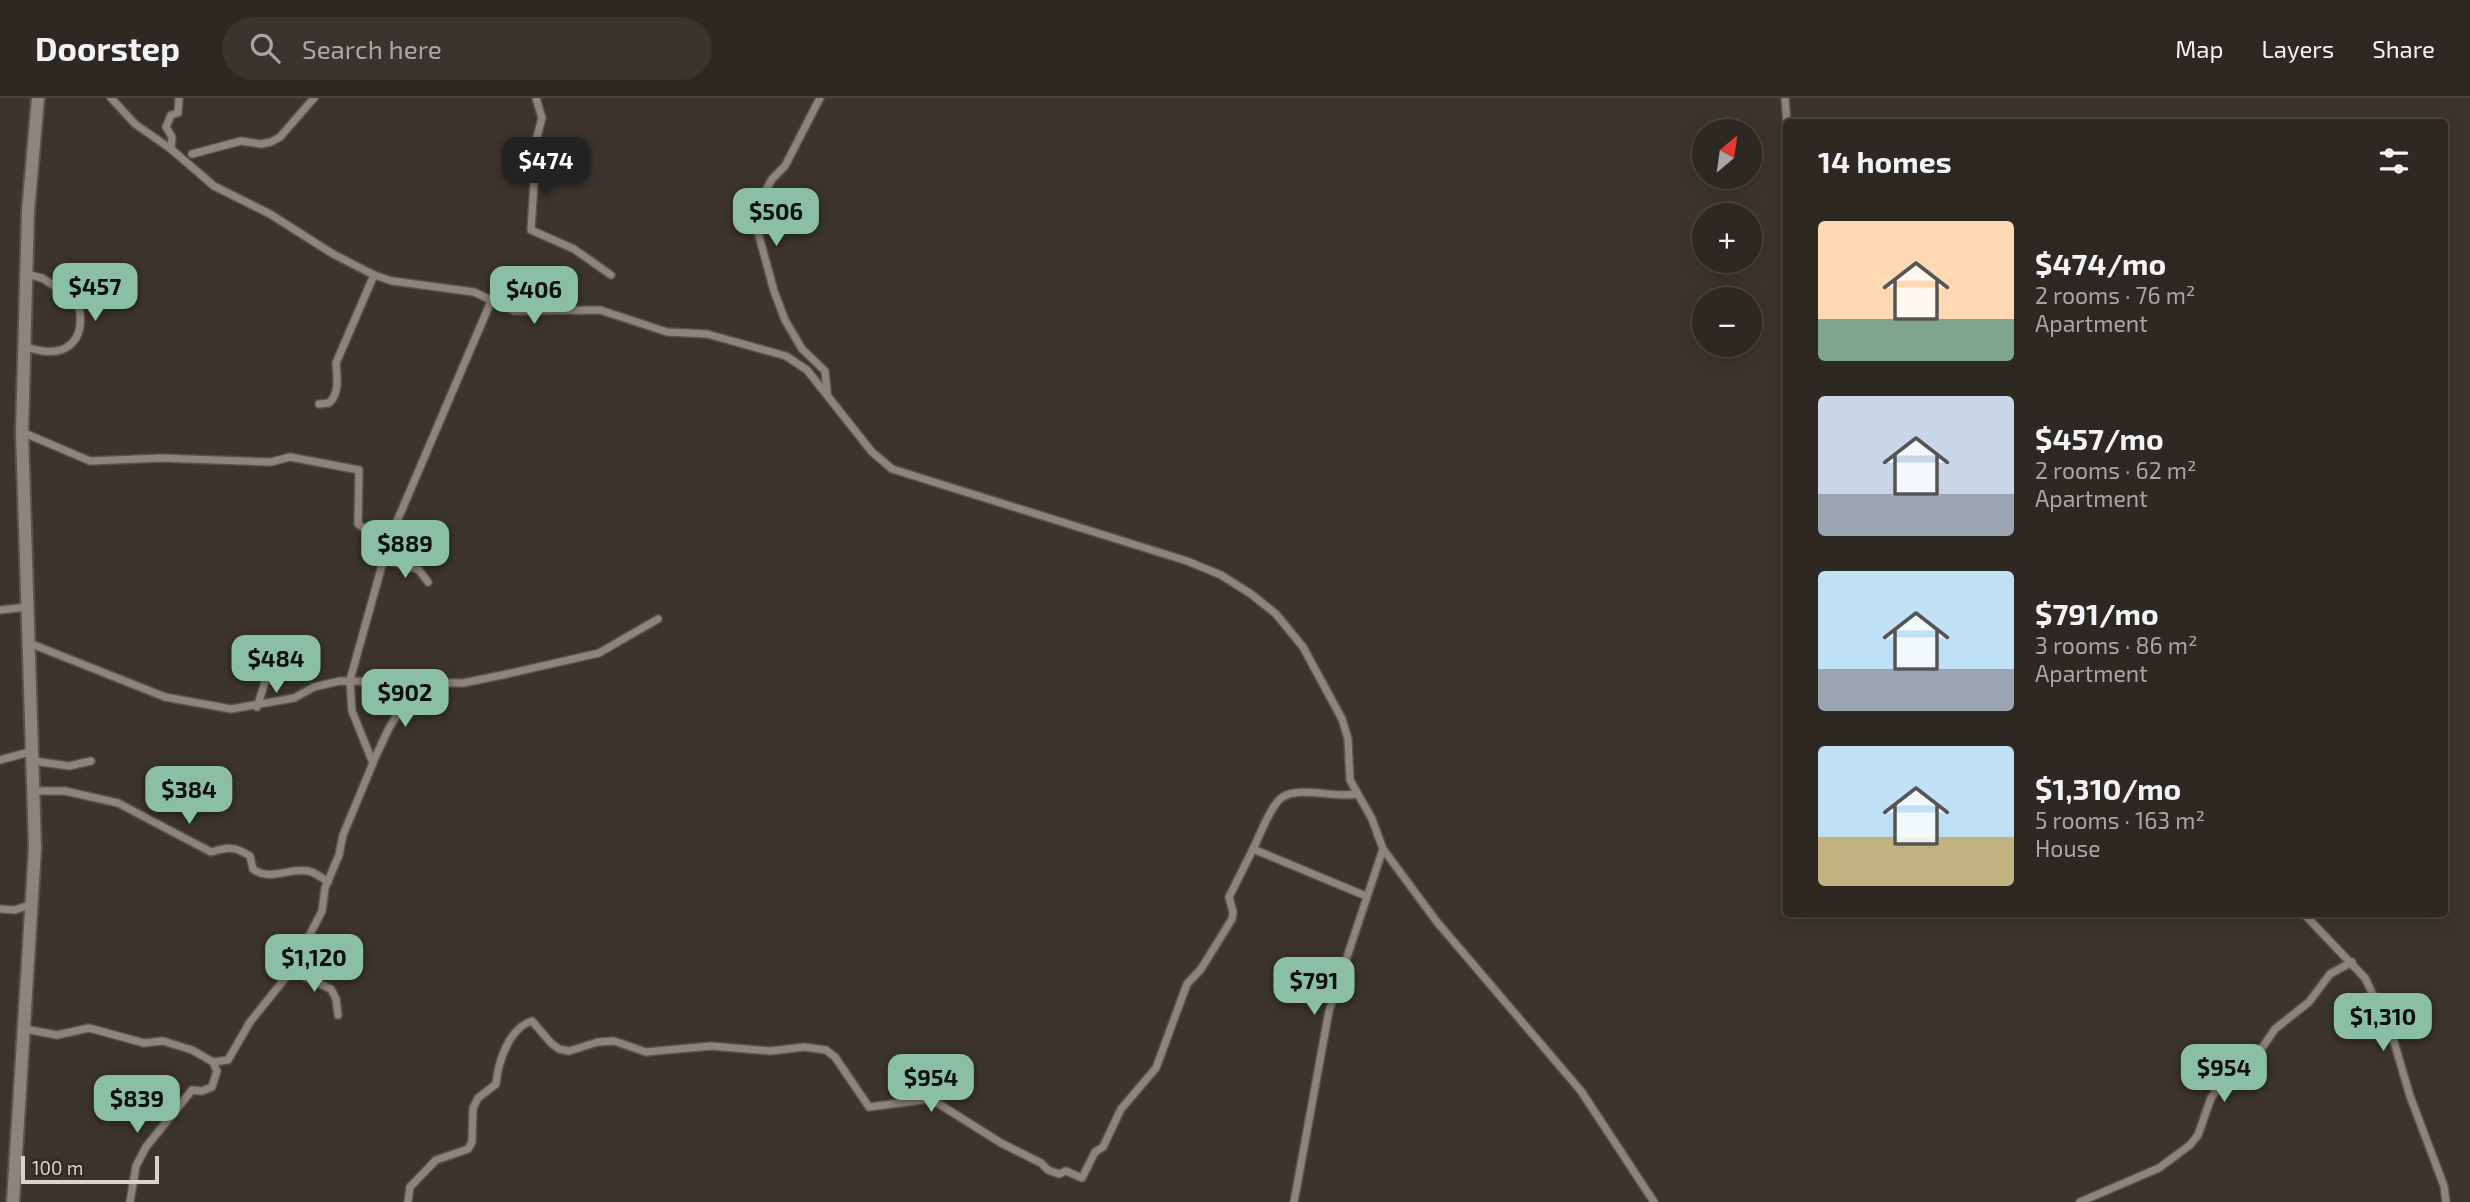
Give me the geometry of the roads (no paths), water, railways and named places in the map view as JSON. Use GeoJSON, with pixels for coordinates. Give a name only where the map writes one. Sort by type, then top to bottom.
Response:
{"type":"FeatureCollection","features":[{"type":"Feature","properties":{"kind":"main road"},"geometry":{"type":"LineString","coordinates":[[13,1197],[33,903],[34,791],[22,432],[26,274],[38,98]]}},
{"type":"Feature","properties":{"kind":"street"},"geometry":{"type":"LineString","coordinates":[[111,98],[135,124],[171,149],[215,186],[270,214],[333,254],[374,275],[392,281],[474,292],[514,311],[600,310],[667,332],[707,334],[786,356],[807,370],[872,452],[892,469],[1187,561],[1221,575],[1251,594],[1276,614],[1296,639],[1323,682],[1348,739],[1350,780],[1372,819],[1383,849],[1437,922],[1580,1091],[1608,1129],[1654,1202]]}},
{"type":"Feature","properties":{"kind":"street"},"geometry":{"type":"LineString","coordinates":[[171,149],[173,141],[167,123],[171,115],[178,113],[179,98]]}},
{"type":"Feature","properties":{"kind":"street"},"geometry":{"type":"LineString","coordinates":[[192,154],[241,141],[271,142],[280,137],[314,98]]}},
{"type":"Feature","properties":{"kind":"street"},"geometry":{"type":"LineString","coordinates":[[536,98],[542,118],[537,137],[531,230],[574,249],[611,275]]}},
{"type":"Feature","properties":{"kind":"street"},"geometry":{"type":"LineString","coordinates":[[820,98],[785,166],[772,179],[753,214],[774,291],[785,320],[802,349],[825,371],[827,392]]}},
{"type":"Feature","properties":{"kind":"street"},"geometry":{"type":"LineString","coordinates":[[1785,98],[1787,119]]}},
{"type":"Feature","properties":{"kind":"street"},"geometry":{"type":"LineString","coordinates":[[24,346],[38,351],[65,350],[75,342],[82,318],[78,301],[43,278],[26,274]]}},
{"type":"Feature","properties":{"kind":"street"},"geometry":{"type":"LineString","coordinates":[[319,404],[329,403],[334,398],[338,375],[336,363],[374,275]]}},
{"type":"Feature","properties":{"kind":"street"},"geometry":{"type":"LineString","coordinates":[[373,763],[352,711],[350,680],[383,559],[417,469],[492,299]]}},
{"type":"Feature","properties":{"kind":"street"},"geometry":{"type":"LineString","coordinates":[[22,432],[90,461],[161,458],[271,462],[290,457],[359,470],[358,524],[379,539],[387,549]]}},
{"type":"Feature","properties":{"kind":"street"},"geometry":{"type":"LineString","coordinates":[[383,559],[419,570],[428,582]]}},
{"type":"Feature","properties":{"kind":"street"},"geometry":{"type":"LineString","coordinates":[[0,610],[28,607]]}},
{"type":"Feature","properties":{"kind":"street"},"geometry":{"type":"LineString","coordinates":[[29,643],[165,697],[231,709],[257,707],[294,698],[314,687],[350,680],[463,683],[598,653],[658,620]]}},
{"type":"Feature","properties":{"kind":"street"},"geometry":{"type":"LineString","coordinates":[[257,707],[268,673]]}},
{"type":"Feature","properties":{"kind":"street"},"geometry":{"type":"LineString","coordinates":[[213,1062],[228,1060],[250,1023],[291,971],[322,911],[328,882],[373,763],[389,728],[417,683]]}},
{"type":"Feature","properties":{"kind":"street"},"geometry":{"type":"LineString","coordinates":[[0,760],[33,756],[69,766],[91,761]]}},
{"type":"Feature","properties":{"kind":"street"},"geometry":{"type":"LineString","coordinates":[[34,791],[65,790],[118,803],[211,852],[224,847],[234,847],[250,856],[253,869],[257,872],[280,874],[309,871],[328,882]]}},
{"type":"Feature","properties":{"kind":"street"},"geometry":{"type":"LineString","coordinates":[[408,1202],[411,1187],[436,1160],[468,1149],[472,1142],[473,1108],[478,1098],[496,1084],[497,1067],[514,1034],[523,1024],[532,1021],[551,1043],[569,1051],[598,1042],[614,1041],[646,1052],[711,1046],[770,1051],[804,1047],[826,1050],[835,1056],[869,1107],[931,1098],[1001,1143],[1041,1163],[1048,1170],[1059,1174],[1066,1171],[1082,1178],[1095,1152],[1103,1147],[1121,1109],[1156,1068],[1187,984],[1201,969],[1232,919],[1229,897],[1280,799],[1291,791],[1334,796],[1356,794]]}},
{"type":"Feature","properties":{"kind":"street"},"geometry":{"type":"LineString","coordinates":[[1252,849],[1366,896]]}},
{"type":"Feature","properties":{"kind":"street"},"geometry":{"type":"LineString","coordinates":[[1294,1202],[1329,1011],[1383,849]]}},
{"type":"Feature","properties":{"kind":"street"},"geometry":{"type":"LineString","coordinates":[[0,909],[15,911],[33,903]]}},
{"type":"Feature","properties":{"kind":"street"},"geometry":{"type":"LineString","coordinates":[[2307,917],[2353,962],[2365,978],[2392,1035],[2410,1096],[2444,1186],[2446,1202]]}},
{"type":"Feature","properties":{"kind":"street"},"geometry":{"type":"LineString","coordinates":[[2080,1202],[2159,1168],[2190,1145],[2198,1135],[2211,1098],[2219,1087],[2262,1048],[2276,1029],[2309,1002],[2330,974],[2353,962]]}},
{"type":"Feature","properties":{"kind":"street"},"geometry":{"type":"LineString","coordinates":[[291,971],[331,989],[336,999],[338,1016]]}},
{"type":"Feature","properties":{"kind":"street"},"geometry":{"type":"LineString","coordinates":[[26,1029],[57,1035],[89,1028],[144,1043],[163,1041],[192,1050],[213,1062],[217,1071],[212,1087],[202,1091],[192,1090],[146,1147],[136,1166],[130,1202]]}},
{"type":"Feature","properties":{"kind":"street"},"geometry":{"type":"LineString","coordinates":[[3,1202],[13,1197]]}}]}
